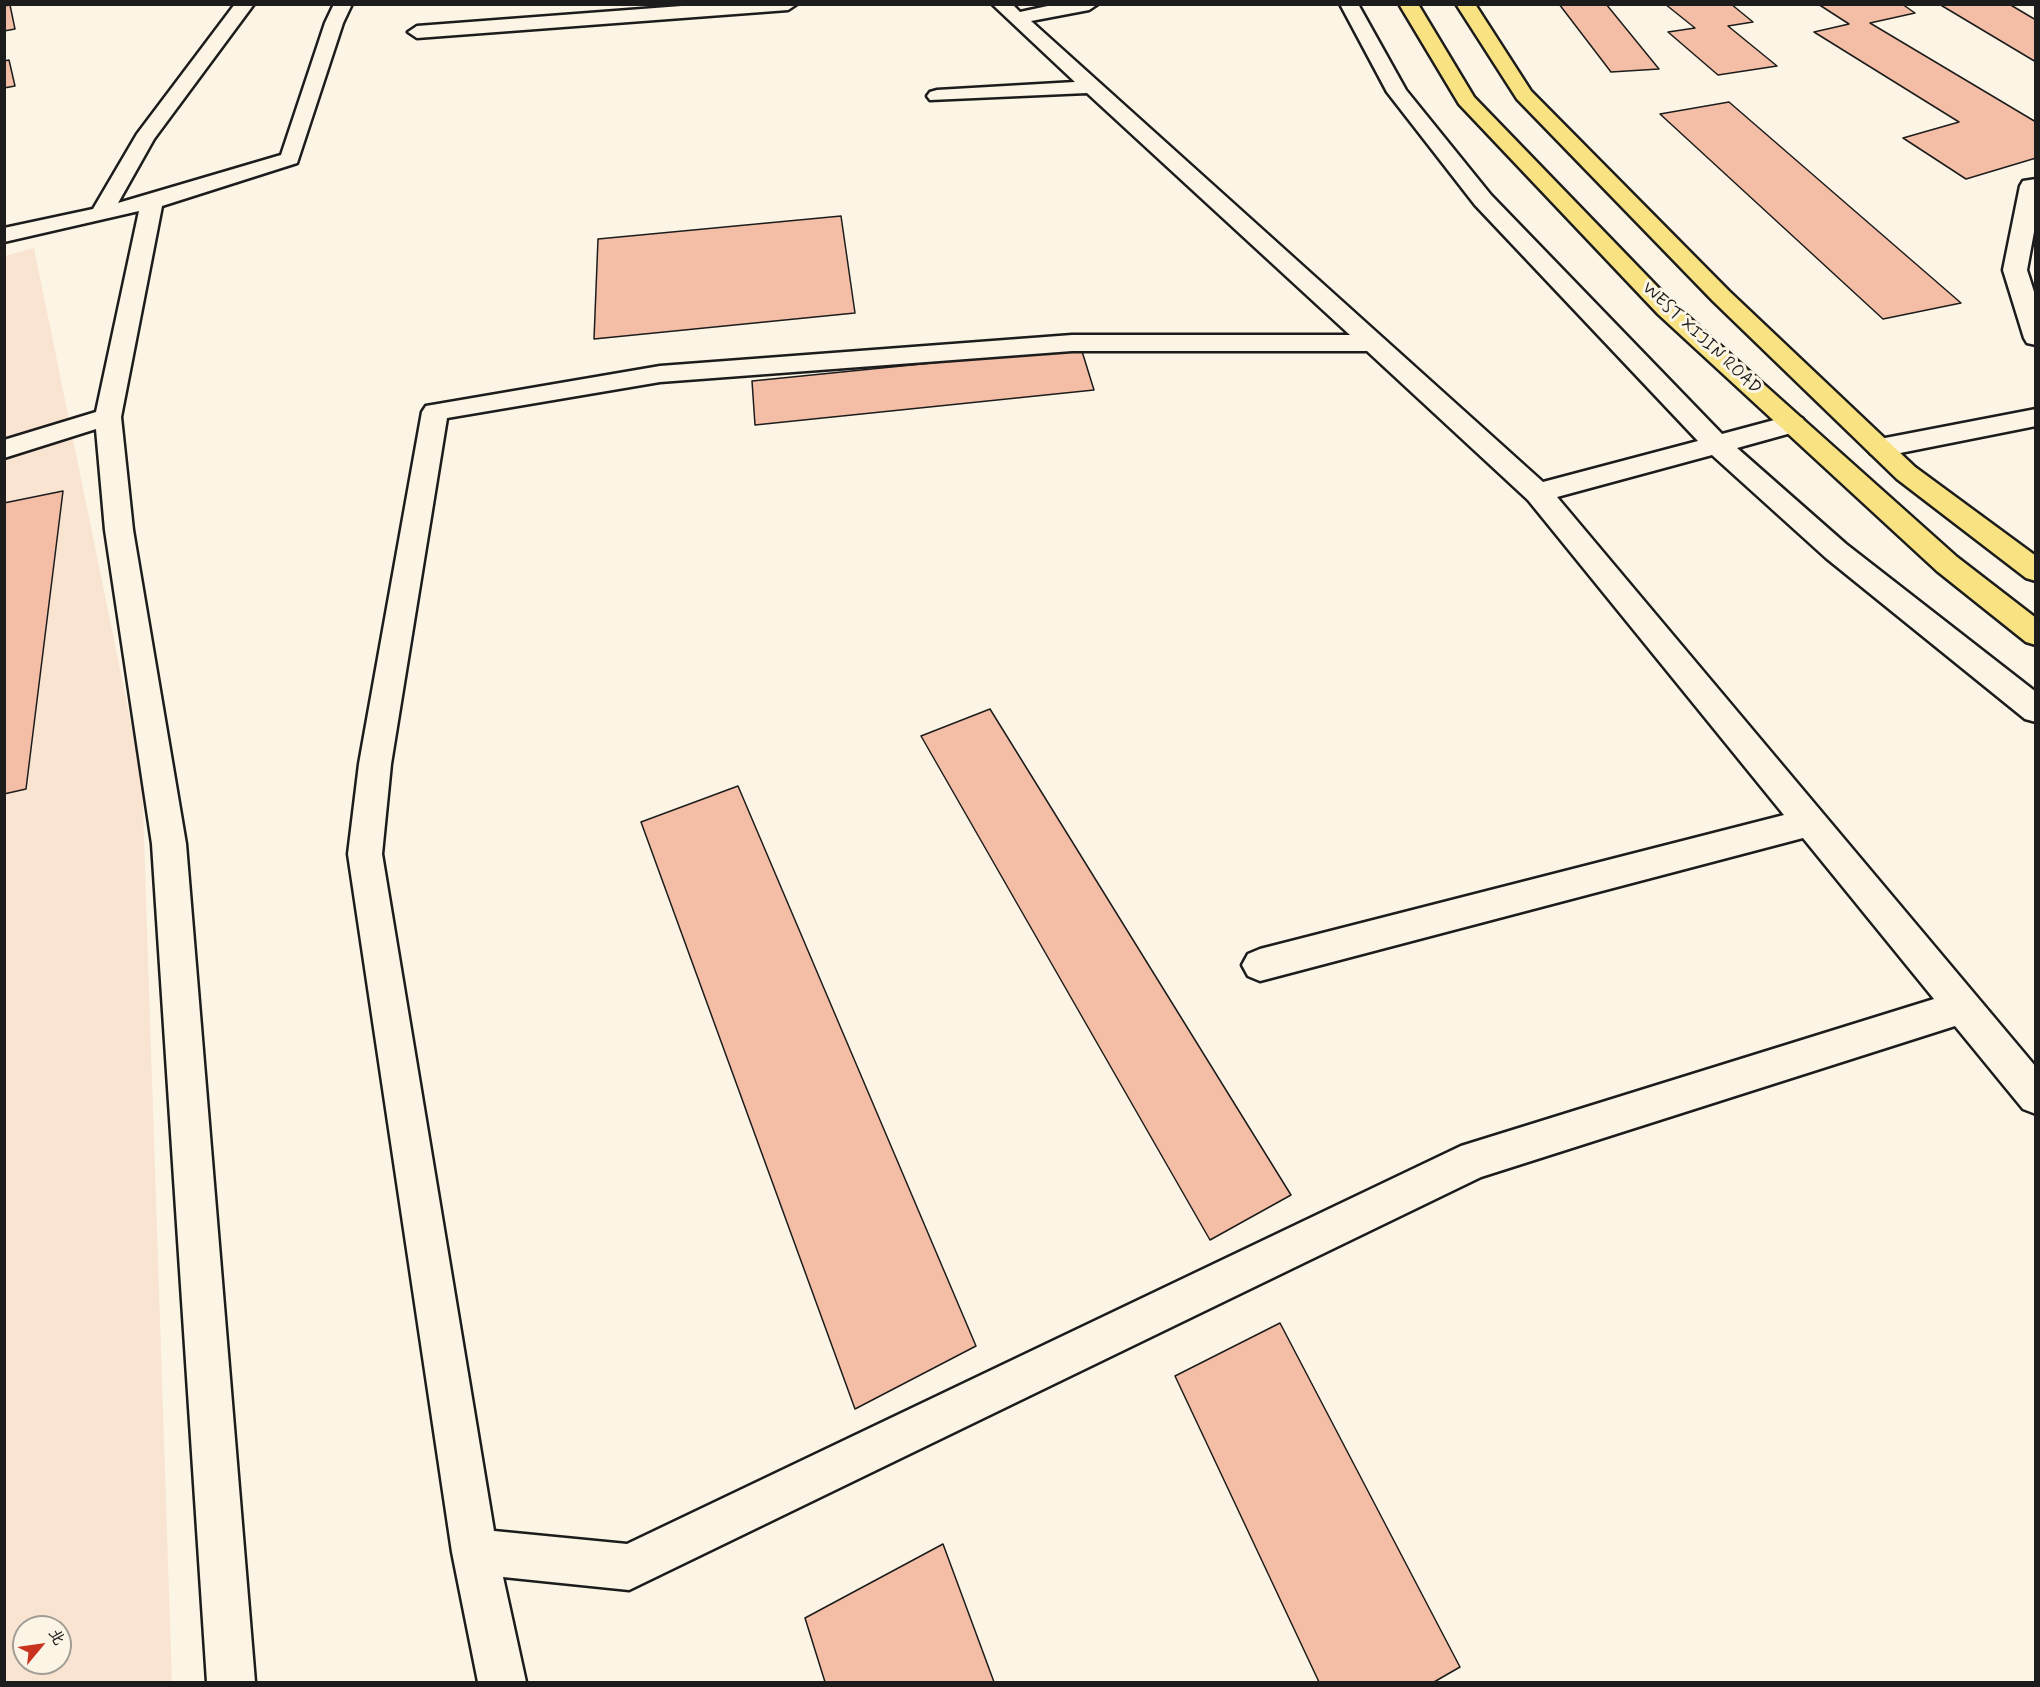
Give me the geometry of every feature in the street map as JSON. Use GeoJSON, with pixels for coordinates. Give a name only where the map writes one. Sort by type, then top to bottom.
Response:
{"type":"FeatureCollection","features":[{"type":"Feature","properties":{"kind":"main road","name":"WEST XIJIN ROAD"},"geometry":{"type":"LineString","coordinates":[[1408,4],[1466,100],[1666,309],[1947,564],[2036,634]]}},
{"type":"Feature","properties":{"kind":"main road","name":"WEST XIJIN ROAD"},"geometry":{"type":"LineString","coordinates":[[1465,4],[1524,95],[1721,296],[1906,473],[2036,571]]}},
{"type":"Feature","properties":{"kind":"street"},"geometry":{"type":"LineString","coordinates":[[101,213],[144,138],[245,4]]}},
{"type":"Feature","properties":{"kind":"street"},"geometry":{"type":"LineString","coordinates":[[4,235],[152,202],[290,159],[334,23],[344,4]]}},
{"type":"Feature","properties":{"kind":"street"},"geometry":{"type":"LineString","coordinates":[[417,32],[571,13],[788,4]]}},
{"type":"Feature","properties":{"kind":"street"},"geometry":{"type":"LineString","coordinates":[[1009,11],[1089,4]]}},
{"type":"Feature","properties":{"kind":"street"},"geometry":{"type":"LineString","coordinates":[[1349,4],[1397,92],[1483,200],[1717,445],[1836,551],[2036,710]]}},
{"type":"Feature","properties":{"kind":"street"},"geometry":{"type":"LineString","coordinates":[[1009,11],[1538,493],[2036,1096]]}},
{"type":"Feature","properties":{"kind":"street"},"geometry":{"type":"LineString","coordinates":[[936,96],[1092,87]]}},
{"type":"Feature","properties":{"kind":"street"},"geometry":{"type":"LineString","coordinates":[[2036,185],[2031,186],[2031,214],[2015,270],[2036,338]]}},
{"type":"Feature","properties":{"kind":"street"},"geometry":{"type":"LineString","coordinates":[[152,202],[108,417],[119,530],[169,844],[231,1683]]}},
{"type":"Feature","properties":{"kind":"street"},"geometry":{"type":"LineString","coordinates":[[502,1683],[475,1552],[365,854],[375,764],[435,412],[660,374],[1060,344],[1373,343]]}},
{"type":"Feature","properties":{"kind":"street"},"geometry":{"type":"LineString","coordinates":[[4,449],[108,417]]}},
{"type":"Feature","properties":{"kind":"street"},"geometry":{"type":"LineString","coordinates":[[1880,448],[2036,417]]}},
{"type":"Feature","properties":{"kind":"street"},"geometry":{"type":"LineString","coordinates":[[1538,493],[1793,424]]}},
{"type":"Feature","properties":{"kind":"street"},"geometry":{"type":"LineString","coordinates":[[1260,965],[1810,822]]}},
{"type":"Feature","properties":{"kind":"street"},"geometry":{"type":"LineString","coordinates":[[475,1552],[629,1567],[1474,1160],[1962,1007]]}},
{"type":"Feature","properties":{"kind":"shaded area"},"geometry":{"type":"Polygon","coordinates":[[[34,248],[142,777],[172,1682],[5,1682],[4,256],[34,248]]]}},
{"type":"Feature","properties":{"kind":"building"},"geometry":{"type":"Polygon","coordinates":[[[1559,4],[1606,4],[1659,69],[1611,72],[1559,4]]]}},
{"type":"Feature","properties":{"kind":"building"},"geometry":{"type":"Polygon","coordinates":[[[1665,4],[1731,4],[1753,22],[1728,26],[1777,66],[1718,75],[1668,32],[1695,28],[1665,4]]]}},
{"type":"Feature","properties":{"kind":"building"},"geometry":{"type":"Polygon","coordinates":[[[1818,4],[1902,4],[1915,13],[1870,23],[2036,122],[2036,158],[1966,179],[1903,138],[1959,122],[1814,32],[1849,24],[1818,4]]]}},
{"type":"Feature","properties":{"kind":"building"},"geometry":{"type":"Polygon","coordinates":[[[1939,4],[2009,4],[2036,20],[2036,62],[1939,4]]]}},
{"type":"Feature","properties":{"kind":"building"},"geometry":{"type":"Polygon","coordinates":[[[10,5],[15,29],[4,31],[4,6],[10,5]]]}},
{"type":"Feature","properties":{"kind":"building"},"geometry":{"type":"Polygon","coordinates":[[[9,60],[15,86],[4,88],[4,61],[9,60]]]}},
{"type":"Feature","properties":{"kind":"building"},"geometry":{"type":"Polygon","coordinates":[[[1729,102],[1961,303],[1883,319],[1660,114],[1729,102]]]}},
{"type":"Feature","properties":{"kind":"building"},"geometry":{"type":"Polygon","coordinates":[[[841,216],[855,313],[594,339],[598,239],[841,216]]]}},
{"type":"Feature","properties":{"kind":"building"},"geometry":{"type":"Polygon","coordinates":[[[1081,348],[1094,390],[755,425],[752,381],[1081,348]]]}},
{"type":"Feature","properties":{"kind":"building"},"geometry":{"type":"Polygon","coordinates":[[[63,491],[26,789],[4,794],[4,503],[63,491]]]}},
{"type":"Feature","properties":{"kind":"building"},"geometry":{"type":"Polygon","coordinates":[[[990,709],[1291,1195],[1210,1240],[921,736],[990,709]]]}},
{"type":"Feature","properties":{"kind":"building"},"geometry":{"type":"Polygon","coordinates":[[[738,786],[976,1346],[855,1409],[641,822],[738,786]]]}},
{"type":"Feature","properties":{"kind":"building"},"geometry":{"type":"Polygon","coordinates":[[[1280,1323],[1460,1667],[1434,1682],[1319,1682],[1175,1376],[1280,1323]]]}},
{"type":"Feature","properties":{"kind":"building"},"geometry":{"type":"Polygon","coordinates":[[[943,1544],[994,1682],[825,1682],[805,1618],[943,1544]]]}}]}
